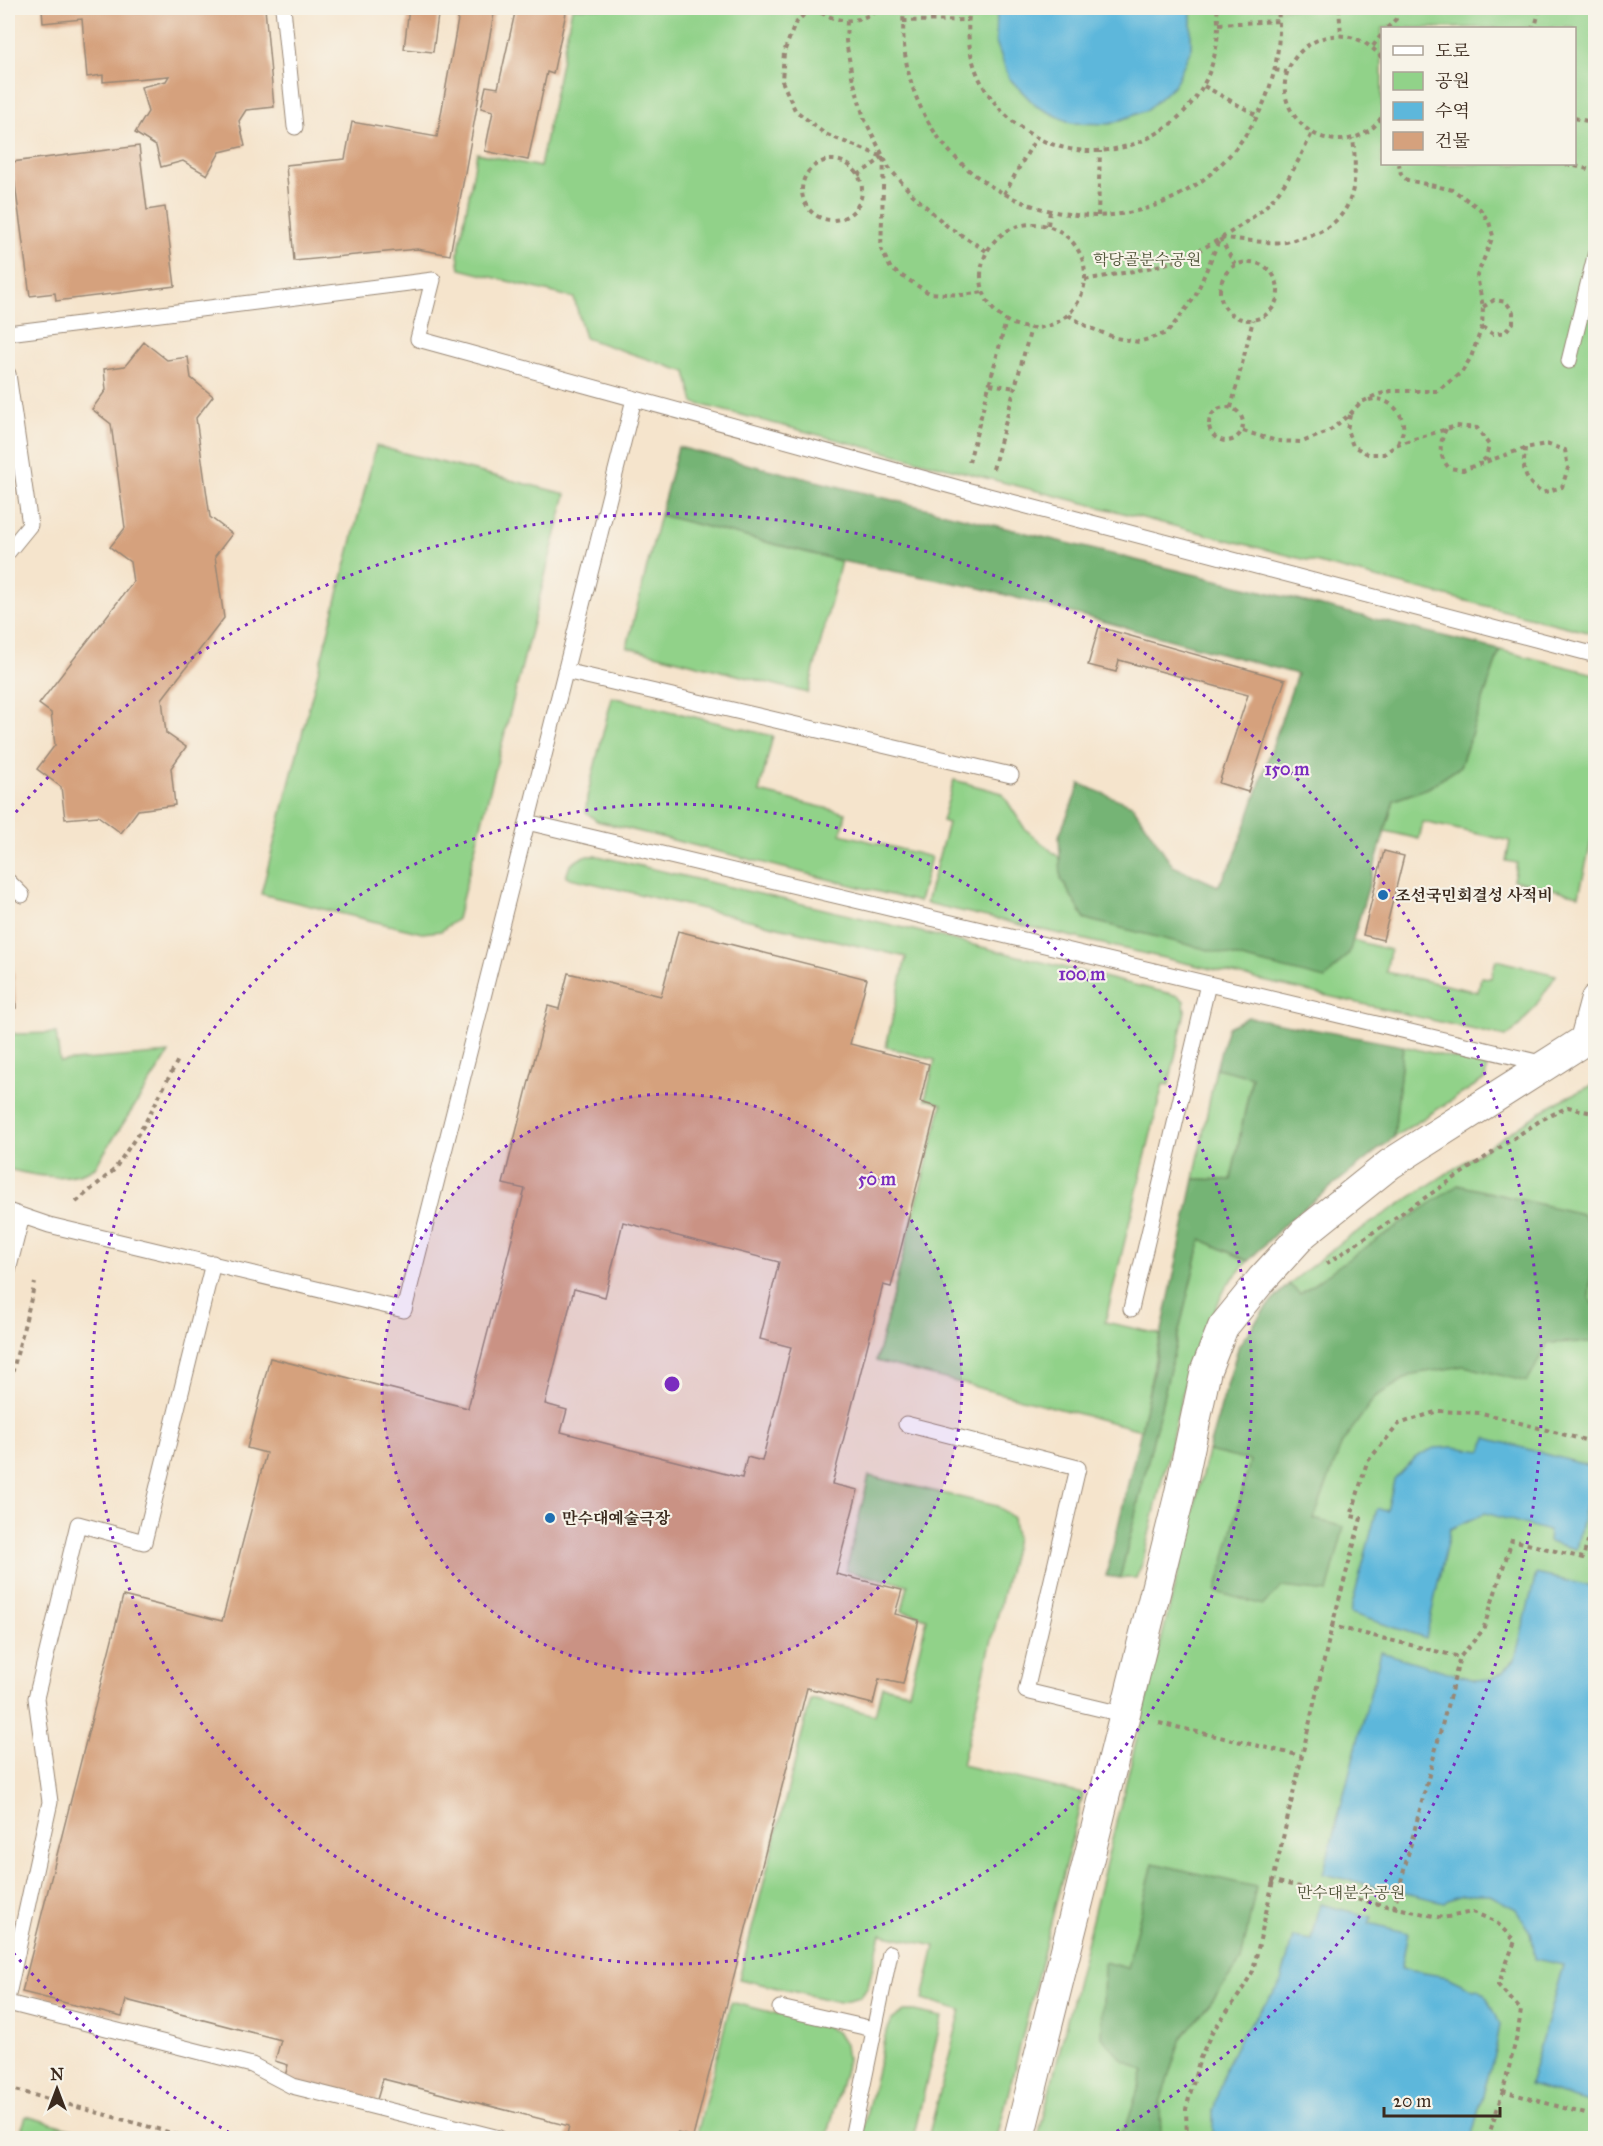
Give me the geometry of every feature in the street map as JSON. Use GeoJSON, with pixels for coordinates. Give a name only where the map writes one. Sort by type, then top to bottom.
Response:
{"type":"FeatureCollection","features":[{"type":"Feature","properties":{"kind":"street"},"geometry":{"type":"LineString","coordinates":[[1018,2139],[1126,1715],[1179,1497],[1206,1370],[1223,1327],[1304,1233],[1390,1164],[1547,1065],[1590,1041],[1596,999]]}},
{"type":"Feature","properties":{"kind":"lane"},"geometry":{"type":"LineString","coordinates":[[283,8],[295,127]]}},
{"type":"Feature","properties":{"kind":"lane"},"geometry":{"type":"LineString","coordinates":[[1569,361],[1596,252]]}},
{"type":"Feature","properties":{"kind":"lane"},"geometry":{"type":"LineString","coordinates":[[8,333],[433,280],[418,339],[962,489],[1596,655]]}},
{"type":"Feature","properties":{"kind":"lane"},"geometry":{"type":"LineString","coordinates":[[8,374],[30,525],[8,552]]}},
{"type":"Feature","properties":{"kind":"lane"},"geometry":{"type":"LineString","coordinates":[[8,1271],[15,1214],[49,1225],[404,1310],[634,399]]}},
{"type":"Feature","properties":{"kind":"lane"},"geometry":{"type":"LineString","coordinates":[[565,671],[1011,775]]}},
{"type":"Feature","properties":{"kind":"lane"},"geometry":{"type":"LineString","coordinates":[[527,822],[1547,1065]]}},
{"type":"Feature","properties":{"kind":"lane"},"geometry":{"type":"LineString","coordinates":[[8,881],[22,896]]}},
{"type":"Feature","properties":{"kind":"lane"},"geometry":{"type":"LineString","coordinates":[[1131,1309],[1208,984]]}},
{"type":"Feature","properties":{"kind":"lane"},"geometry":{"type":"LineString","coordinates":[[8,1995],[50,1802],[36,1698],[78,1524],[144,1542],[213,1263]]}},
{"type":"Feature","properties":{"kind":"lane"},"geometry":{"type":"LineString","coordinates":[[906,1424],[1078,1468],[1026,1691],[1126,1715]]}},
{"type":"Feature","properties":{"kind":"lane"},"geometry":{"type":"LineString","coordinates":[[852,2139],[890,1953]]}},
{"type":"Feature","properties":{"kind":"lane"},"geometry":{"type":"LineString","coordinates":[[8,2003],[252,2065],[292,2086],[499,2139]]}},
{"type":"Feature","properties":{"kind":"lane"},"geometry":{"type":"LineString","coordinates":[[780,2007],[873,2029]]}},
{"type":"Feature","properties":{"kind":"path"},"geometry":{"type":"LineString","coordinates":[[881,8],[868,17],[848,21],[828,17],[811,8],[795,24],[784,52],[782,81],[795,110],[825,134],[884,157]]}},
{"type":"Feature","properties":{"kind":"path"},"geometry":{"type":"LineString","coordinates":[[904,8],[907,68],[923,112],[949,151],[984,182],[1026,204],[1050,211],[1098,216],[1123,213],[1170,199],[1211,173],[1230,156],[1258,116],[1268,94],[1279,46],[1278,8]]}},
{"type":"Feature","properties":{"kind":"path"},"geometry":{"type":"LineString","coordinates":[[970,8],[969,44],[974,67],[984,89],[1004,114],[1036,138],[1056,146],[1078,151],[1100,152],[1121,149],[1142,142],[1161,132],[1192,104],[1204,86],[1215,56],[1219,24],[1217,8]]}},
{"type":"Feature","properties":{"kind":"path"},"geometry":{"type":"LineString","coordinates":[[1338,8],[1341,35]]}},
{"type":"Feature","properties":{"kind":"path"},"geometry":{"type":"LineString","coordinates":[[1389,27],[1396,19],[1397,8]]}},
{"type":"Feature","properties":{"kind":"path"},"geometry":{"type":"LineString","coordinates":[[1535,27],[1540,8]]}},
{"type":"Feature","properties":{"kind":"path"},"geometry":{"type":"LineString","coordinates":[[903,21],[968,20]]}},
{"type":"Feature","properties":{"kind":"path"},"geometry":{"type":"LineString","coordinates":[[848,21],[846,41],[852,76],[864,118],[889,168],[911,193],[947,226],[988,252]]}},
{"type":"Feature","properties":{"kind":"path"},"geometry":{"type":"LineString","coordinates":[[1219,24],[1280,21]]}},
{"type":"Feature","properties":{"kind":"path"},"geometry":{"type":"LineString","coordinates":[[1381,56],[1372,46],[1354,36],[1333,34],[1313,40],[1297,53],[1287,72],[1285,92],[1291,112],[1304,128],[1322,139],[1343,141],[1364,135],[1381,117]]}},
{"type":"Feature","properties":{"kind":"path"},"geometry":{"type":"LineString","coordinates":[[1372,46],[1381,36]]}},
{"type":"Feature","properties":{"kind":"path"},"geometry":{"type":"LineString","coordinates":[[1275,70],[1287,72]]}},
{"type":"Feature","properties":{"kind":"path"},"geometry":{"type":"LineString","coordinates":[[1204,86],[1258,116]]}},
{"type":"Feature","properties":{"kind":"path"},"geometry":{"type":"LineString","coordinates":[[1576,118],[1596,123]]}},
{"type":"Feature","properties":{"kind":"path"},"geometry":{"type":"LineString","coordinates":[[1085,280],[1177,260],[1234,230],[1268,204],[1293,171],[1312,133]]}},
{"type":"Feature","properties":{"kind":"path"},"geometry":{"type":"LineString","coordinates":[[1220,238],[1286,242],[1315,234],[1337,222],[1352,196],[1356,164],[1353,137]]}},
{"type":"Feature","properties":{"kind":"path"},"geometry":{"type":"LineString","coordinates":[[1004,194],[1036,138]]}},
{"type":"Feature","properties":{"kind":"path"},"geometry":{"type":"LineString","coordinates":[[1098,216],[1100,152]]}},
{"type":"Feature","properties":{"kind":"path"},"geometry":{"type":"LineString","coordinates":[[858,175],[884,157]]}},
{"type":"Feature","properties":{"kind":"path"},"geometry":{"type":"LineString","coordinates":[[884,157],[881,249],[891,269],[929,293],[962,295],[984,292]]}},
{"type":"Feature","properties":{"kind":"path"},"geometry":{"type":"LineString","coordinates":[[827,160],[839,161],[850,166],[858,175],[862,186],[861,198],[856,209],[848,216],[836,220],[824,220],[813,215],[805,206],[801,195],[802,183],[807,172],[816,164],[827,160]]}},
{"type":"Feature","properties":{"kind":"path"},"geometry":{"type":"LineString","coordinates":[[1243,431],[1277,441],[1302,442],[1328,432],[1350,414],[1359,403],[1376,395],[1391,391],[1437,391],[1462,372],[1472,357],[1482,327],[1484,307],[1478,276],[1492,236],[1488,222],[1480,209],[1453,190],[1407,180],[1401,174],[1399,165]]}},
{"type":"Feature","properties":{"kind":"path"},"geometry":{"type":"LineString","coordinates":[[1570,165],[1596,171]]}},
{"type":"Feature","properties":{"kind":"path"},"geometry":{"type":"LineString","coordinates":[[1048,225],[1050,211]]}},
{"type":"Feature","properties":{"kind":"path"},"geometry":{"type":"LineString","coordinates":[[1027,224],[1048,225],[1066,235],[1080,251],[1086,271],[1084,291],[1075,309],[1059,323],[1039,329],[1019,327],[1001,318],[987,302],[981,282],[982,262],[992,243],[1008,230],[1027,224]]}},
{"type":"Feature","properties":{"kind":"path"},"geometry":{"type":"LineString","coordinates":[[1220,238],[1235,265]]}},
{"type":"Feature","properties":{"kind":"path"},"geometry":{"type":"LineString","coordinates":[[1068,315],[1088,327],[1116,338],[1139,342],[1167,333],[1195,297],[1220,238]]}},
{"type":"Feature","properties":{"kind":"path"},"geometry":{"type":"LineString","coordinates":[[1246,262],[1257,263],[1268,268],[1275,276],[1278,287],[1277,299],[1272,309],[1263,316],[1253,320],[1241,319],[1231,314],[1223,305],[1220,294],[1221,283],[1226,272],[1235,265],[1246,262]]}},
{"type":"Feature","properties":{"kind":"path"},"geometry":{"type":"LineString","coordinates":[[1482,327],[1492,334],[1505,332],[1513,323],[1513,312],[1506,302],[1494,300],[1484,307]]}},
{"type":"Feature","properties":{"kind":"path"},"geometry":{"type":"LineString","coordinates":[[1232,408],[1253,320]]}},
{"type":"Feature","properties":{"kind":"path"},"geometry":{"type":"LineString","coordinates":[[962,489],[1006,321]]}},
{"type":"Feature","properties":{"kind":"path"},"geometry":{"type":"LineString","coordinates":[[987,495],[1031,328]]}},
{"type":"Feature","properties":{"kind":"path"},"geometry":{"type":"LineString","coordinates":[[990,384],[1015,388]]}},
{"type":"Feature","properties":{"kind":"path"},"geometry":{"type":"LineString","coordinates":[[1359,403],[1375,399],[1390,403],[1401,414],[1403,429],[1398,444]]}},
{"type":"Feature","properties":{"kind":"path"},"geometry":{"type":"LineString","coordinates":[[1218,408],[1232,408],[1242,417],[1243,431],[1233,440],[1220,441],[1210,432],[1209,418],[1218,408]]}},
{"type":"Feature","properties":{"kind":"path"},"geometry":{"type":"LineString","coordinates":[[1350,414],[1347,430],[1353,446],[1368,454],[1384,454],[1398,444],[1456,426],[1478,428],[1488,445],[1486,458],[1475,467]]}},
{"type":"Feature","properties":{"kind":"path"},"geometry":{"type":"LineString","coordinates":[[1446,429],[1440,441],[1441,458],[1449,468],[1463,470],[1525,448],[1546,444],[1565,450],[1568,468],[1562,487],[1542,493],[1529,484],[1524,470],[1525,448]]}},
{"type":"Feature","properties":{"kind":"path"},"geometry":{"type":"LineString","coordinates":[[1319,1269],[1541,1120],[1568,1107],[1596,1114]]}},
{"type":"Feature","properties":{"kind":"path"},"geometry":{"type":"LineString","coordinates":[[1187,2139],[1186,2109],[1200,2058],[1212,2032],[1253,1971],[1332,1626],[1360,1518],[1351,1516],[1366,1462],[1399,1424],[1438,1411],[1482,1413],[1596,1443]]}},
{"type":"Feature","properties":{"kind":"path"},"geometry":{"type":"LineString","coordinates":[[1394,1908],[1460,1657],[1483,1630],[1512,1540],[1583,1558],[1594,1528],[1596,1512]]}},
{"type":"Feature","properties":{"kind":"path"},"geometry":{"type":"LineString","coordinates":[[1332,1626],[1460,1657]]}},
{"type":"Feature","properties":{"kind":"path"},"geometry":{"type":"LineString","coordinates":[[1161,1712],[1158,1723],[1302,1756]]}},
{"type":"Feature","properties":{"kind":"path"},"geometry":{"type":"LineString","coordinates":[[1273,1881],[1443,1918],[1472,1912],[1495,1921],[1515,1941],[1498,1985],[1521,2010],[1518,2032],[1503,2091],[1488,2139]]}},
{"type":"Feature","properties":{"kind":"path"},"geometry":{"type":"LineString","coordinates":[[8,2088],[190,2139]]}},
{"type":"Feature","properties":{"kind":"path"},"geometry":{"type":"LineString","coordinates":[[1503,2091],[1596,2117]]}},
{"type":"Feature","properties":{"kind":"green space","name":"학당골분수공원"},"geometry":{"type":"Polygon","coordinates":[[[572,8],[1595,8],[1595,634],[694,403],[686,372],[585,338],[574,298],[460,269],[458,254],[477,153],[540,167],[572,8]]]}},
{"type":"Feature","properties":{"kind":"green space"},"geometry":{"type":"Polygon","coordinates":[[[376,446],[566,494],[457,919],[441,931],[422,933],[261,894],[376,446]]]}},
{"type":"Feature","properties":{"kind":"green space"},"geometry":{"type":"Polygon","coordinates":[[[678,447],[1500,650],[1460,767],[1428,788],[1394,800],[1349,953],[1325,979],[1085,919],[1061,879],[1059,836],[1080,784],[1132,805],[1173,866],[1218,886],[1234,859],[1297,674],[980,588],[841,561],[660,515],[678,447]]]}},
{"type":"Feature","properties":{"kind":"green space"},"geometry":{"type":"Polygon","coordinates":[[[660,515],[841,561],[808,693],[627,647],[660,515]]]}},
{"type":"Feature","properties":{"kind":"green space"},"geometry":{"type":"Polygon","coordinates":[[[1500,650],[1595,674],[1595,825],[1579,895],[1513,880],[1517,863],[1506,861],[1510,841],[1423,822],[1419,839],[1385,831],[1394,800],[1428,788],[1460,767],[1500,650]]]}},
{"type":"Feature","properties":{"kind":"green space"},"geometry":{"type":"Polygon","coordinates":[[[612,697],[773,736],[759,792],[846,813],[841,834],[931,857],[919,902],[597,821],[586,812],[587,797],[612,697]]]}},
{"type":"Feature","properties":{"kind":"green space"},"geometry":{"type":"Polygon","coordinates":[[[954,780],[1002,793],[1025,829],[1061,859],[1061,879],[1349,953],[1352,940],[1390,950],[1386,972],[1478,992],[1481,977],[1491,978],[1496,960],[1556,975],[1526,1018],[1505,1037],[926,903],[948,823],[942,821],[954,780]]]}},
{"type":"Feature","properties":{"kind":"green space"},"geometry":{"type":"Polygon","coordinates":[[[584,856],[598,856],[913,930],[1179,996],[1184,1001],[1185,1011],[1169,1085],[1163,1084],[1105,1322],[1160,1334],[1141,1430],[876,1361],[942,1104],[925,1099],[935,1060],[886,1047],[906,957],[566,877],[570,865],[584,856]]]}},
{"type":"Feature","properties":{"kind":"green space"},"geometry":{"type":"Polygon","coordinates":[[[1248,1017],[1403,1046],[1394,1137],[1287,1222],[1248,1261],[1201,1239],[1120,1578],[1106,1576],[1141,1430],[1194,1179],[1231,1180],[1252,1077],[1216,1068],[1228,1027],[1248,1017]]]}},
{"type":"Feature","properties":{"kind":"green space"},"geometry":{"type":"Polygon","coordinates":[[[8,1030],[15,1034],[56,1033],[60,1062],[169,1053],[95,1167],[64,1177],[41,1176],[8,1169],[8,1030]]]}},
{"type":"Feature","properties":{"kind":"green space"},"geometry":{"type":"Polygon","coordinates":[[[1403,1046],[1487,1068],[1485,1079],[1394,1137],[1403,1046]]]}},
{"type":"Feature","properties":{"kind":"green space"},"geometry":{"type":"Polygon","coordinates":[[[1216,1068],[1252,1076],[1231,1180],[1194,1179],[1216,1068]]]}},
{"type":"Feature","properties":{"kind":"green space","name":"만수대분수공원"},"geometry":{"type":"Polygon","coordinates":[[[1595,1084],[1595,2138],[1038,2138],[1208,1451],[1239,1345],[1265,1309],[1289,1284],[1343,1241],[1553,1104],[1595,1084]]]}},
{"type":"Feature","properties":{"kind":"green space"},"geometry":{"type":"Polygon","coordinates":[[[1458,1185],[1582,1214],[1595,1234],[1589,1298],[1595,1307],[1595,1342],[1548,1343],[1527,1382],[1464,1366],[1413,1374],[1375,1397],[1342,1443],[1314,1519],[1344,1527],[1327,1592],[1282,1587],[1263,1605],[1216,1592],[1250,1461],[1208,1451],[1239,1345],[1265,1309],[1289,1284],[1300,1294],[1458,1185]]]}},
{"type":"Feature","properties":{"kind":"green space"},"geometry":{"type":"Polygon","coordinates":[[[1201,1239],[1248,1261],[1227,1285],[1191,1358],[1142,1564],[1136,1578],[1120,1578],[1201,1239]]]}},
{"type":"Feature","properties":{"kind":"green space"},"geometry":{"type":"Polygon","coordinates":[[[869,1476],[997,1506],[1013,1518],[1016,1539],[962,1765],[1083,1794],[997,2138],[928,2138],[961,2010],[923,1999],[935,1946],[881,1934],[868,1986],[860,1997],[839,2002],[739,1979],[811,1699],[875,1715],[882,1686],[909,1692],[927,1618],[902,1611],[908,1585],[846,1571],[869,1476]]]}},
{"type":"Feature","properties":{"kind":"green space"},"geometry":{"type":"Polygon","coordinates":[[[1153,1863],[1256,1887],[1241,1961],[1210,2004],[1181,2038],[1160,2103],[1161,2138],[1115,2138],[1126,2126],[1144,2071],[1123,2060],[1102,2037],[1104,1962],[1127,1968],[1153,1863]]]}},
{"type":"Feature","properties":{"kind":"green space"},"geometry":{"type":"Polygon","coordinates":[[[731,2002],[821,2025],[837,2032],[845,2045],[847,2061],[827,2138],[696,2138],[731,2002]]]}},
{"type":"Feature","properties":{"kind":"green space"},"geometry":{"type":"Polygon","coordinates":[[[904,2011],[942,2017],[913,2138],[861,2138],[885,2036],[892,2020],[904,2011]]]}},
{"type":"Feature","properties":{"kind":"green space"},"geometry":{"type":"Polygon","coordinates":[[[26,2116],[104,2138],[37,2138],[20,2134],[26,2116]]]}},
{"type":"Feature","properties":{"kind":"water"},"geometry":{"type":"Polygon","coordinates":[[[997,8],[1191,8],[1191,49],[1175,84],[1147,110],[1110,124],[1071,123],[1036,106],[1009,78],[996,42],[997,8]]]}},
{"type":"Feature","properties":{"kind":"water"},"geometry":{"type":"Polygon","coordinates":[[[1486,1438],[1594,1467],[1576,1549],[1548,1542],[1549,1531],[1485,1513],[1450,1529],[1426,1638],[1350,1613],[1377,1509],[1387,1511],[1394,1480],[1416,1457],[1434,1448],[1453,1447],[1482,1451],[1486,1438]]]}},
{"type":"Feature","properties":{"kind":"water"},"geometry":{"type":"Polygon","coordinates":[[[1536,1574],[1594,1587],[1595,1582],[1595,2105],[1529,2085],[1563,1965],[1535,1959],[1531,1932],[1516,1909],[1490,1895],[1461,1895],[1444,1902],[1323,1874],[1381,1652],[1474,1680],[1491,1679],[1503,1672],[1515,1659],[1536,1574]]]}},
{"type":"Feature","properties":{"kind":"water"},"geometry":{"type":"Polygon","coordinates":[[[1320,1904],[1372,1917],[1369,1923],[1408,1933],[1401,1969],[1447,1977],[1474,1990],[1477,1989],[1488,1998],[1500,2024],[1496,2048],[1471,2138],[1213,2138],[1213,2111],[1226,2065],[1242,2034],[1280,1985],[1293,1937],[1312,1940],[1320,1904]]]}},
{"type":"Feature","properties":{"kind":"building"},"geometry":{"type":"Polygon","coordinates":[[[42,8],[265,8],[274,107],[246,110],[239,121],[245,146],[220,152],[207,175],[183,161],[161,167],[156,146],[135,133],[148,112],[141,87],[166,81],[169,76],[103,82],[103,75],[87,77],[82,19],[43,23],[42,8]]]}},
{"type":"Feature","properties":{"kind":"building"},"geometry":{"type":"Polygon","coordinates":[[[409,8],[439,8],[433,52],[404,49],[409,8]]]}},
{"type":"Feature","properties":{"kind":"building"},"geometry":{"type":"Polygon","coordinates":[[[460,8],[495,8],[450,255],[417,249],[294,261],[286,165],[345,159],[352,122],[437,137],[460,8]]]}},
{"type":"Feature","properties":{"kind":"building"},"geometry":{"type":"Polygon","coordinates":[[[516,8],[567,8],[553,74],[547,72],[528,160],[485,151],[493,111],[481,108],[486,86],[498,88],[516,8]]]}},
{"type":"Feature","properties":{"kind":"building"},"geometry":{"type":"Polygon","coordinates":[[[139,146],[147,210],[165,207],[175,286],[56,301],[55,293],[30,296],[12,162],[139,146]]]}},
{"type":"Feature","properties":{"kind":"building"},"geometry":{"type":"Polygon","coordinates":[[[144,342],[167,360],[188,357],[191,378],[213,396],[196,418],[210,517],[232,534],[215,556],[224,618],[162,699],[166,733],[186,747],[171,768],[175,805],[138,810],[121,833],[98,816],[65,819],[61,787],[37,769],[55,745],[51,713],[39,704],[133,582],[130,562],[110,547],[125,528],[111,424],[92,409],[106,390],[104,369],[125,366],[144,342]]]}},
{"type":"Feature","properties":{"kind":"building"},"geometry":{"type":"Polygon","coordinates":[[[1099,627],[1285,680],[1248,792],[1219,783],[1248,695],[1119,660],[1116,672],[1088,665],[1099,627]]]}},
{"type":"Feature","properties":{"kind":"building","name":"조선국민회결성 사적비"},"geometry":{"type":"Polygon","coordinates":[[[1384,851],[1404,856],[1383,940],[1363,935],[1384,851]]]}},
{"type":"Feature","properties":{"kind":"building"},"geometry":{"type":"Polygon","coordinates":[[[10,924],[16,1008],[8,1009],[8,927],[10,924]]]}},
{"type":"Feature","properties":{"kind":"building","name":"만수대예술극장"},"geometry":{"type":"Polygon","coordinates":[[[678,931],[867,979],[850,1044],[929,1064],[920,1102],[937,1107],[891,1287],[883,1285],[832,1484],[858,1490],[836,1574],[902,1590],[895,1614],[919,1620],[903,1684],[879,1679],[873,1704],[807,1688],[693,2137],[677,2133],[676,2138],[566,2138],[569,2126],[383,2079],[376,2103],[284,2080],[288,2065],[275,2061],[281,2040],[126,2000],[122,2017],[22,1992],[123,1596],[222,1621],[266,1453],[247,1448],[270,1358],[468,1408],[525,1189],[503,1184],[548,1006],[559,1009],[568,973],[661,996],[678,931]],[[623,1222],[605,1297],[574,1289],[545,1404],[567,1410],[561,1432],[742,1478],[747,1457],[762,1461],[791,1347],[760,1339],[779,1262],[623,1222]]]}},
{"type":"Feature","properties":{"kind":"place","name":"조선국민회결성 사적비"},"geometry":{"type":"Point","coordinates":[1383,895]}},
{"type":"Feature","properties":{"kind":"place","name":"만수대예술극장"},"geometry":{"type":"Point","coordinates":[550,1518]}}]}
